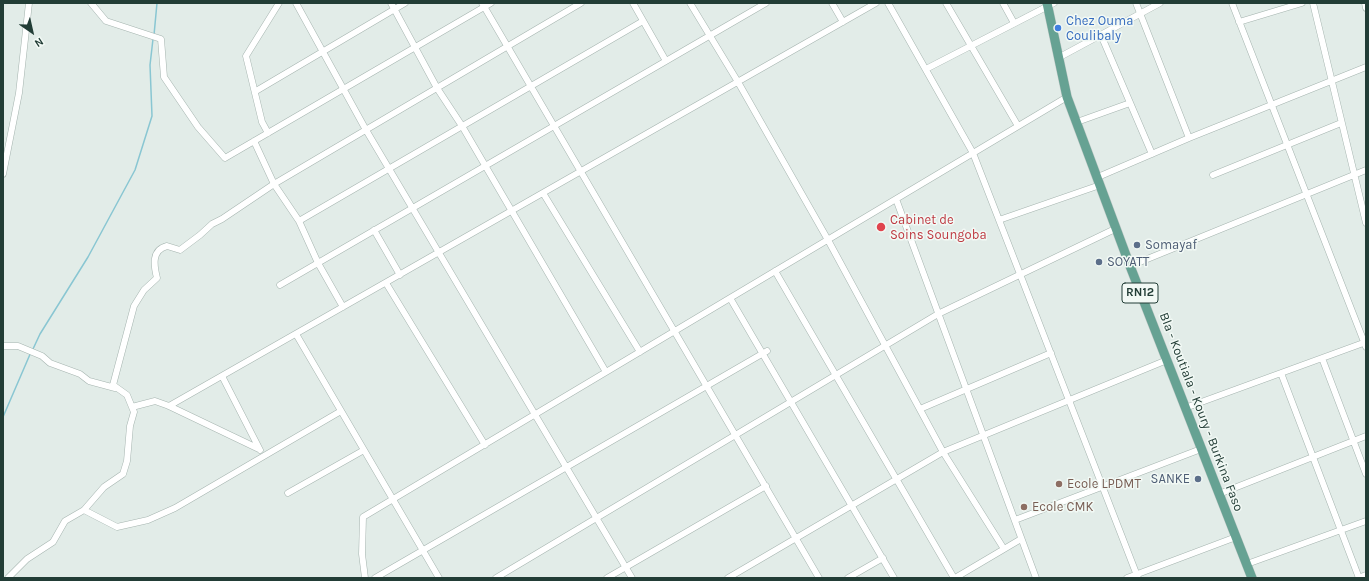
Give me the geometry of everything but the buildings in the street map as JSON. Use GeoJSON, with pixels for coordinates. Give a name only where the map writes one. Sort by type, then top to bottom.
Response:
{"type":"FeatureCollection","features":[{"type":"Feature","properties":{"kind":"main road","name":"Bla - Koutiala - Koury - Burkina Faso"},"geometry":{"type":"LineString","coordinates":[[1049,4],[1058,58],[1067,97],[1130,266],[1252,578]]}},
{"type":"Feature","properties":{"kind":"street"},"geometry":{"type":"LineString","coordinates":[[3,174],[19,93],[29,3]]}},
{"type":"Feature","properties":{"kind":"street"},"geometry":{"type":"LineString","coordinates":[[90,3],[106,21],[161,39],[164,77],[198,127],[225,158],[483,5],[491,3]]}},
{"type":"Feature","properties":{"kind":"street"},"geometry":{"type":"LineString","coordinates":[[268,133],[262,122],[256,91],[246,56],[279,3]]}},
{"type":"Feature","properties":{"kind":"street"},"geometry":{"type":"LineString","coordinates":[[296,3],[366,130],[632,578]]}},
{"type":"Feature","properties":{"kind":"street"},"geometry":{"type":"LineString","coordinates":[[391,3],[438,88],[462,126],[606,372]]}},
{"type":"Feature","properties":{"kind":"street"},"geometry":{"type":"LineString","coordinates":[[256,91],[405,3]]}},
{"type":"Feature","properties":{"kind":"street"},"geometry":{"type":"LineString","coordinates":[[115,388],[113,385],[134,306],[144,290],[157,278],[155,254],[158,251],[167,246],[180,250],[212,224],[222,219],[274,184],[581,3]]}},
{"type":"Feature","properties":{"kind":"street"},"geometry":{"type":"LineString","coordinates":[[633,3],[666,61]]}},
{"type":"Feature","properties":{"kind":"street"},"geometry":{"type":"LineString","coordinates":[[690,3],[738,82],[828,240],[943,452],[1004,549]]}},
{"type":"Feature","properties":{"kind":"street"},"geometry":{"type":"LineString","coordinates":[[280,285],[766,3]]}},
{"type":"Feature","properties":{"kind":"street"},"geometry":{"type":"LineString","coordinates":[[832,3],[843,22]]}},
{"type":"Feature","properties":{"kind":"street"},"geometry":{"type":"LineString","coordinates":[[169,406],[876,3]]}},
{"type":"Feature","properties":{"kind":"street"},"geometry":{"type":"LineString","coordinates":[[888,3],[973,153],[1138,576]]}},
{"type":"Feature","properties":{"kind":"street"},"geometry":{"type":"LineString","coordinates":[[946,3],[1018,126]]}},
{"type":"Feature","properties":{"kind":"street"},"geometry":{"type":"LineString","coordinates":[[1003,3],[1014,24]]}},
{"type":"Feature","properties":{"kind":"street"},"geometry":{"type":"LineString","coordinates":[[1136,3],[1189,138]]}},
{"type":"Feature","properties":{"kind":"street"},"geometry":{"type":"LineString","coordinates":[[1058,58],[1160,3]]}},
{"type":"Feature","properties":{"kind":"street"},"geometry":{"type":"LineString","coordinates":[[1185,408],[1322,358],[1365,344],[1232,3]]}},
{"type":"Feature","properties":{"kind":"street"},"geometry":{"type":"LineString","coordinates":[[1239,22],[1302,3]]}},
{"type":"Feature","properties":{"kind":"street"},"geometry":{"type":"LineString","coordinates":[[1313,3],[1366,223]]}},
{"type":"Feature","properties":{"kind":"street"},"geometry":{"type":"LineString","coordinates":[[1365,3],[1366,8]]}},
{"type":"Feature","properties":{"kind":"street"},"geometry":{"type":"LineString","coordinates":[[926,69],[1014,24],[1049,4]]}},
{"type":"Feature","properties":{"kind":"street"},"geometry":{"type":"LineString","coordinates":[[483,5],[819,578]]}},
{"type":"Feature","properties":{"kind":"street"},"geometry":{"type":"LineString","coordinates":[[299,220],[643,21]]}},
{"type":"Feature","properties":{"kind":"street"},"geometry":{"type":"LineString","coordinates":[[1101,36],[1152,154]]}},
{"type":"Feature","properties":{"kind":"street"},"geometry":{"type":"LineString","coordinates":[[999,220],[1099,181],[1152,154],[1189,138],[1366,67]]}},
{"type":"Feature","properties":{"kind":"street"},"geometry":{"type":"LineString","coordinates":[[365,578],[362,554],[363,517],[1067,97]]}},
{"type":"Feature","properties":{"kind":"street"},"geometry":{"type":"LineString","coordinates":[[1076,122],[1130,103]]}},
{"type":"Feature","properties":{"kind":"street"},"geometry":{"type":"LineString","coordinates":[[1213,176],[1341,123]]}},
{"type":"Feature","properties":{"kind":"street"},"geometry":{"type":"LineString","coordinates":[[254,141],[274,184],[299,220],[318,263],[343,307]]}},
{"type":"Feature","properties":{"kind":"street"},"geometry":{"type":"LineString","coordinates":[[1130,266],[1366,170]]}},
{"type":"Feature","properties":{"kind":"street"},"geometry":{"type":"LineString","coordinates":[[543,193],[640,352]]}},
{"type":"Feature","properties":{"kind":"street"},"geometry":{"type":"LineString","coordinates":[[896,199],[1036,578]]}},
{"type":"Feature","properties":{"kind":"street"},"geometry":{"type":"LineString","coordinates":[[496,578],[938,314],[1117,228]]}},
{"type":"Feature","properties":{"kind":"street"},"geometry":{"type":"LineString","coordinates":[[374,230],[400,275]]}},
{"type":"Feature","properties":{"kind":"street"},"geometry":{"type":"LineString","coordinates":[[775,271],[954,578],[1022,539]]}},
{"type":"Feature","properties":{"kind":"street"},"geometry":{"type":"LineString","coordinates":[[386,283],[485,445]]}},
{"type":"Feature","properties":{"kind":"street"},"geometry":{"type":"LineString","coordinates":[[730,298],[765,352],[791,402],[894,578]]}},
{"type":"Feature","properties":{"kind":"street"},"geometry":{"type":"LineString","coordinates":[[296,334],[439,578]]}},
{"type":"Feature","properties":{"kind":"street"},"geometry":{"type":"LineString","coordinates":[[3,346],[18,346],[42,356],[50,363],[80,374],[89,381],[121,389],[127,395],[132,407],[134,419],[130,426],[127,461],[123,474],[104,487],[84,510],[65,521],[53,542],[27,559],[8,578]]}},
{"type":"Feature","properties":{"kind":"street"},"geometry":{"type":"LineString","coordinates":[[375,578],[765,352]]}},
{"type":"Feature","properties":{"kind":"street"},"geometry":{"type":"LineString","coordinates":[[920,409],[1051,353]]}},
{"type":"Feature","properties":{"kind":"street"},"geometry":{"type":"LineString","coordinates":[[1322,358],[1366,474]]}},
{"type":"Feature","properties":{"kind":"street"},"geometry":{"type":"LineString","coordinates":[[728,578],[943,452],[1167,360]]}},
{"type":"Feature","properties":{"kind":"street"},"geometry":{"type":"LineString","coordinates":[[1281,373],[1358,578],[1366,575]]}},
{"type":"Feature","properties":{"kind":"street"},"geometry":{"type":"LineString","coordinates":[[222,376],[263,457]]}},
{"type":"Feature","properties":{"kind":"street"},"geometry":{"type":"LineString","coordinates":[[132,407],[155,401],[169,406],[259,449]]}},
{"type":"Feature","properties":{"kind":"street"},"geometry":{"type":"LineString","coordinates":[[84,510],[117,527],[148,520],[175,508],[341,411]]}},
{"type":"Feature","properties":{"kind":"street"},"geometry":{"type":"LineString","coordinates":[[1218,494],[1366,436]]}},
{"type":"Feature","properties":{"kind":"street"},"geometry":{"type":"LineString","coordinates":[[1014,520],[1201,449]]}},
{"type":"Feature","properties":{"kind":"street"},"geometry":{"type":"LineString","coordinates":[[288,493],[364,450]]}},
{"type":"Feature","properties":{"kind":"street"},"geometry":{"type":"LineString","coordinates":[[607,578],[766,486]]}},
{"type":"Feature","properties":{"kind":"street"},"geometry":{"type":"LineString","coordinates":[[1247,564],[1366,521]]}},
{"type":"Feature","properties":{"kind":"street"},"geometry":{"type":"LineString","coordinates":[[1127,578],[1138,576],[1236,537]]}},
{"type":"Feature","properties":{"kind":"street"},"geometry":{"type":"LineString","coordinates":[[848,578],[882,558]]}},
{"type":"Feature","properties":{"kind":"waterway"},"geometry":{"type":"LineString","coordinates":[[154,35],[157,3]]}},
{"type":"Feature","properties":{"kind":"waterway"},"geometry":{"type":"LineString","coordinates":[[33,349],[40,334],[88,257],[135,170],[152,116],[150,65],[153,39]]}},
{"type":"Feature","properties":{"kind":"waterway"},"geometry":{"type":"LineString","coordinates":[[3,417],[31,352]]}},
{"type":"Feature","properties":{"kind":"place","name":"Chez Ouma Coulibaly"},"geometry":{"type":"Point","coordinates":[1058,28]}},
{"type":"Feature","properties":{"kind":"place","name":"Cabinet de Soins Soungoba"},"geometry":{"type":"Point","coordinates":[881,227]}},
{"type":"Feature","properties":{"kind":"place","name":"Somayaf"},"geometry":{"type":"Point","coordinates":[1137,245]}},
{"type":"Feature","properties":{"kind":"place","name":"SOYATT"},"geometry":{"type":"Point","coordinates":[1099,262]}},
{"type":"Feature","properties":{"kind":"place","name":"SANKE"},"geometry":{"type":"Point","coordinates":[1198,479]}},
{"type":"Feature","properties":{"kind":"place","name":"Ecole LPDMT"},"geometry":{"type":"Point","coordinates":[1059,484]}},
{"type":"Feature","properties":{"kind":"place","name":"Ecole CMK"},"geometry":{"type":"Point","coordinates":[1024,507]}}]}
